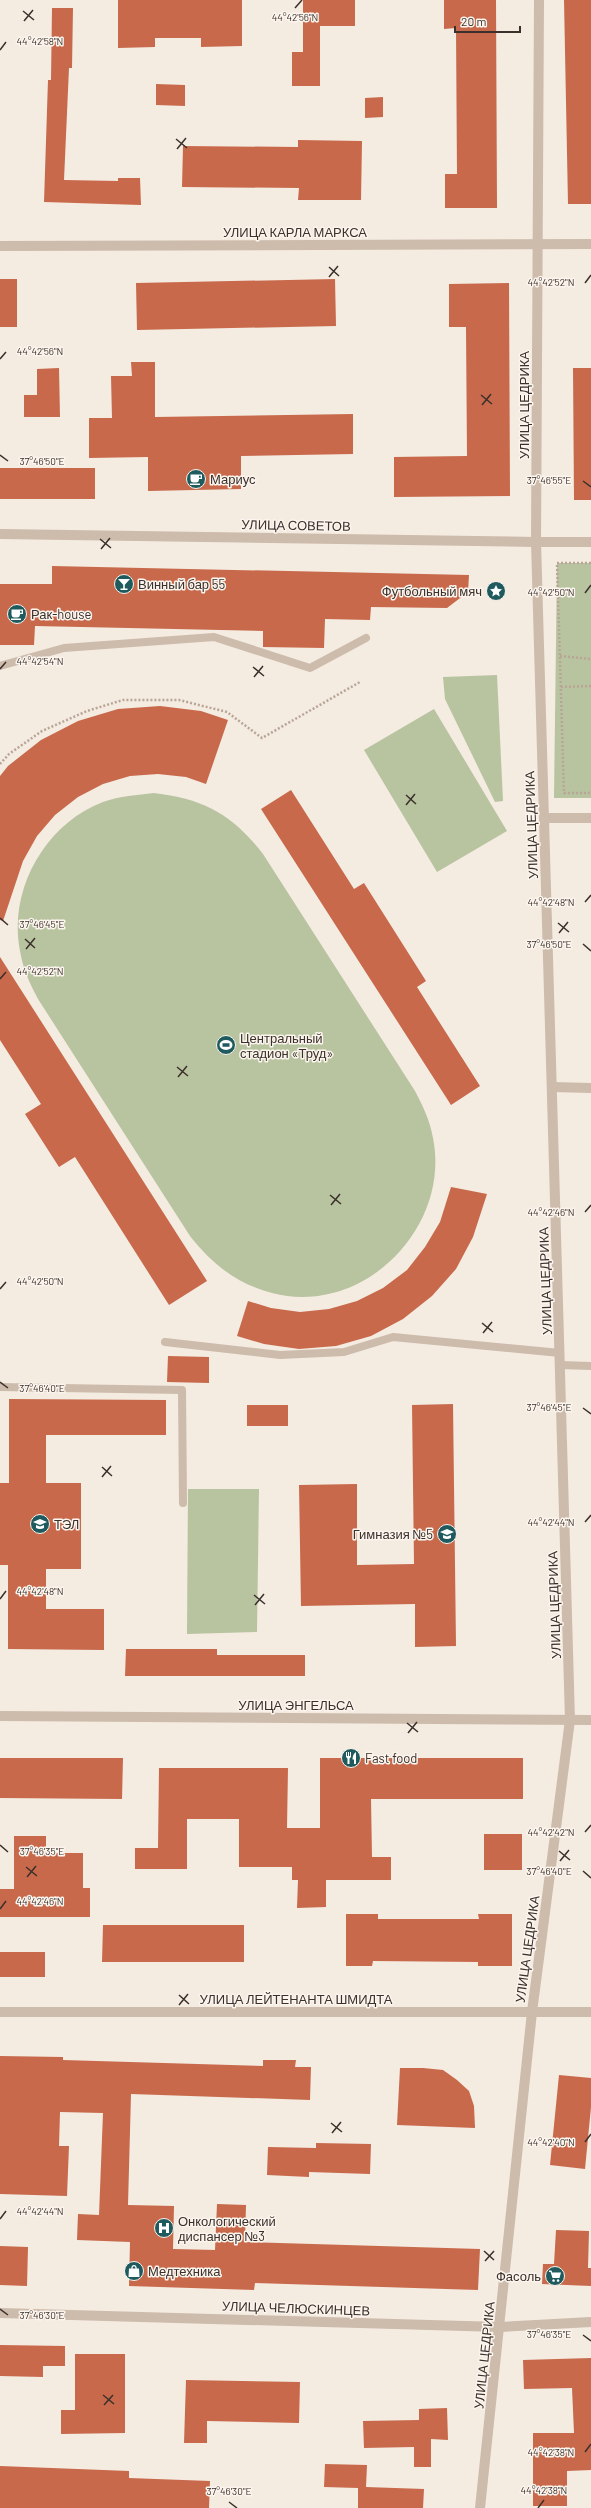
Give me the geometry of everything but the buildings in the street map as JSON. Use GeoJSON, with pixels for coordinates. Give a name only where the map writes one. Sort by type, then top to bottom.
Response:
{"type":"FeatureCollection","features":[{"type":"Feature","properties":{"kind":"street","name":"УЛИЦА ЦЕДРИКА"},"geometry":{"type":"LineString","coordinates":[[480,2508],[532,2012],[570,1720],[536,542],[540,0]]}},
{"type":"Feature","properties":{"kind":"street","name":"УЛИЦА КАРЛА МАРКСА"},"geometry":{"type":"LineString","coordinates":[[0,246],[591,244]]}},
{"type":"Feature","properties":{"kind":"street","name":"УЛИЦА СОВЕТОВ"},"geometry":{"type":"LineString","coordinates":[[0,534],[591,542]]}},
{"type":"Feature","properties":{"kind":"street"},"geometry":{"type":"LineString","coordinates":[[544,818],[591,818]]}},
{"type":"Feature","properties":{"kind":"street"},"geometry":{"type":"LineString","coordinates":[[552,1087],[591,1088]]}},
{"type":"Feature","properties":{"kind":"street","name":"УЛИЦА ЭНГЕЛЬСА"},"geometry":{"type":"LineString","coordinates":[[0,1716],[591,1720]]}},
{"type":"Feature","properties":{"kind":"street","name":"УЛИЦА ЛЕЙТЕНАНТА ШМИДТА"},"geometry":{"type":"LineString","coordinates":[[0,2012],[591,2012]]}},
{"type":"Feature","properties":{"kind":"street","name":"УЛИЦА ЧЕЛЮСКИНЦЕВ"},"geometry":{"type":"LineString","coordinates":[[0,2312],[500,2327],[591,2322]]}},
{"type":"Feature","properties":{"kind":"lane"},"geometry":{"type":"LineString","coordinates":[[0,666],[64,648],[214,637],[310,668],[366,638]]}},
{"type":"Feature","properties":{"kind":"lane"},"geometry":{"type":"LineString","coordinates":[[165,1342],[280,1355],[344,1352],[393,1337],[560,1353]]}},
{"type":"Feature","properties":{"kind":"lane"},"geometry":{"type":"LineString","coordinates":[[560,1365],[591,1366]]}},
{"type":"Feature","properties":{"kind":"lane"},"geometry":{"type":"LineString","coordinates":[[0,1387],[182,1390],[183,1502]]}},
{"type":"Feature","properties":{"kind":"path"},"geometry":{"type":"LineString","coordinates":[[591,563],[557,563],[564,793],[591,793]]}},
{"type":"Feature","properties":{"kind":"path"},"geometry":{"type":"LineString","coordinates":[[560,656],[591,659]]}},
{"type":"Feature","properties":{"kind":"path"},"geometry":{"type":"LineString","coordinates":[[0,764],[9,754],[42,732],[86,711],[123,700],[179,700],[227,712],[262,738],[360,682]]}},
{"type":"Feature","properties":{"kind":"path"},"geometry":{"type":"LineString","coordinates":[[561,687],[591,686]]}},
{"type":"Feature","properties":{"kind":"green space"},"geometry":{"type":"Polygon","coordinates":[[[557,563],[591,563],[591,798],[554,798],[557,563]]]}},
{"type":"Feature","properties":{"kind":"green space"},"geometry":{"type":"Polygon","coordinates":[[[497,675],[503,801],[495,802],[445,699],[443,677],[497,675]]]}},
{"type":"Feature","properties":{"kind":"green space"},"geometry":{"type":"Polygon","coordinates":[[[434,709],[507,831],[437,872],[364,750],[434,709]]]}},
{"type":"Feature","properties":{"kind":"green space","name":"Центральный стадион «Труд»"},"geometry":{"type":"Polygon","coordinates":[[[154,793],[188,799],[216,811],[240,828],[263,854],[415,1091],[428,1120],[433,1138],[435,1171],[428,1204],[414,1233],[393,1258],[368,1278],[338,1292],[306,1297],[272,1293],[259,1289],[226,1272],[198,1246],[190,1236],[38,999],[25,970],[21,958],[18,928],[20,905],[26,883],[35,862],[48,843],[64,826],[82,812],[103,802],[122,797],[154,793]]]}},
{"type":"Feature","properties":{"kind":"green space"},"geometry":{"type":"Polygon","coordinates":[[[188,1489],[259,1489],[257,1632],[187,1634],[188,1489]]]}},
{"type":"Feature","properties":{"kind":"place","name":"Мариус"},"geometry":{"type":"Point","coordinates":[196,479]}},
{"type":"Feature","properties":{"kind":"place","name":"Винный бар 55"},"geometry":{"type":"Point","coordinates":[124,584]}},
{"type":"Feature","properties":{"kind":"place","name":"Футбольный мяч"},"geometry":{"type":"Point","coordinates":[496,591]}},
{"type":"Feature","properties":{"kind":"place","name":"Рак-house"},"geometry":{"type":"Point","coordinates":[17,614]}},
{"type":"Feature","properties":{"kind":"place","name":"Центральный стадион «Труд»"},"geometry":{"type":"Point","coordinates":[226,1045]}},
{"type":"Feature","properties":{"kind":"place","name":"ТЭЛ"},"geometry":{"type":"Point","coordinates":[40,1524]}},
{"type":"Feature","properties":{"kind":"place","name":"Гимназия №5"},"geometry":{"type":"Point","coordinates":[447,1534]}},
{"type":"Feature","properties":{"kind":"place","name":"Fast food"},"geometry":{"type":"Point","coordinates":[351,1758]}},
{"type":"Feature","properties":{"kind":"place","name":"Онкологический диспансер №3"},"geometry":{"type":"Point","coordinates":[164,2228]}},
{"type":"Feature","properties":{"kind":"place","name":"Медтехника"},"geometry":{"type":"Point","coordinates":[134,2271]}},
{"type":"Feature","properties":{"kind":"place","name":"Фасоль"},"geometry":{"type":"Point","coordinates":[555,2276]}}]}
